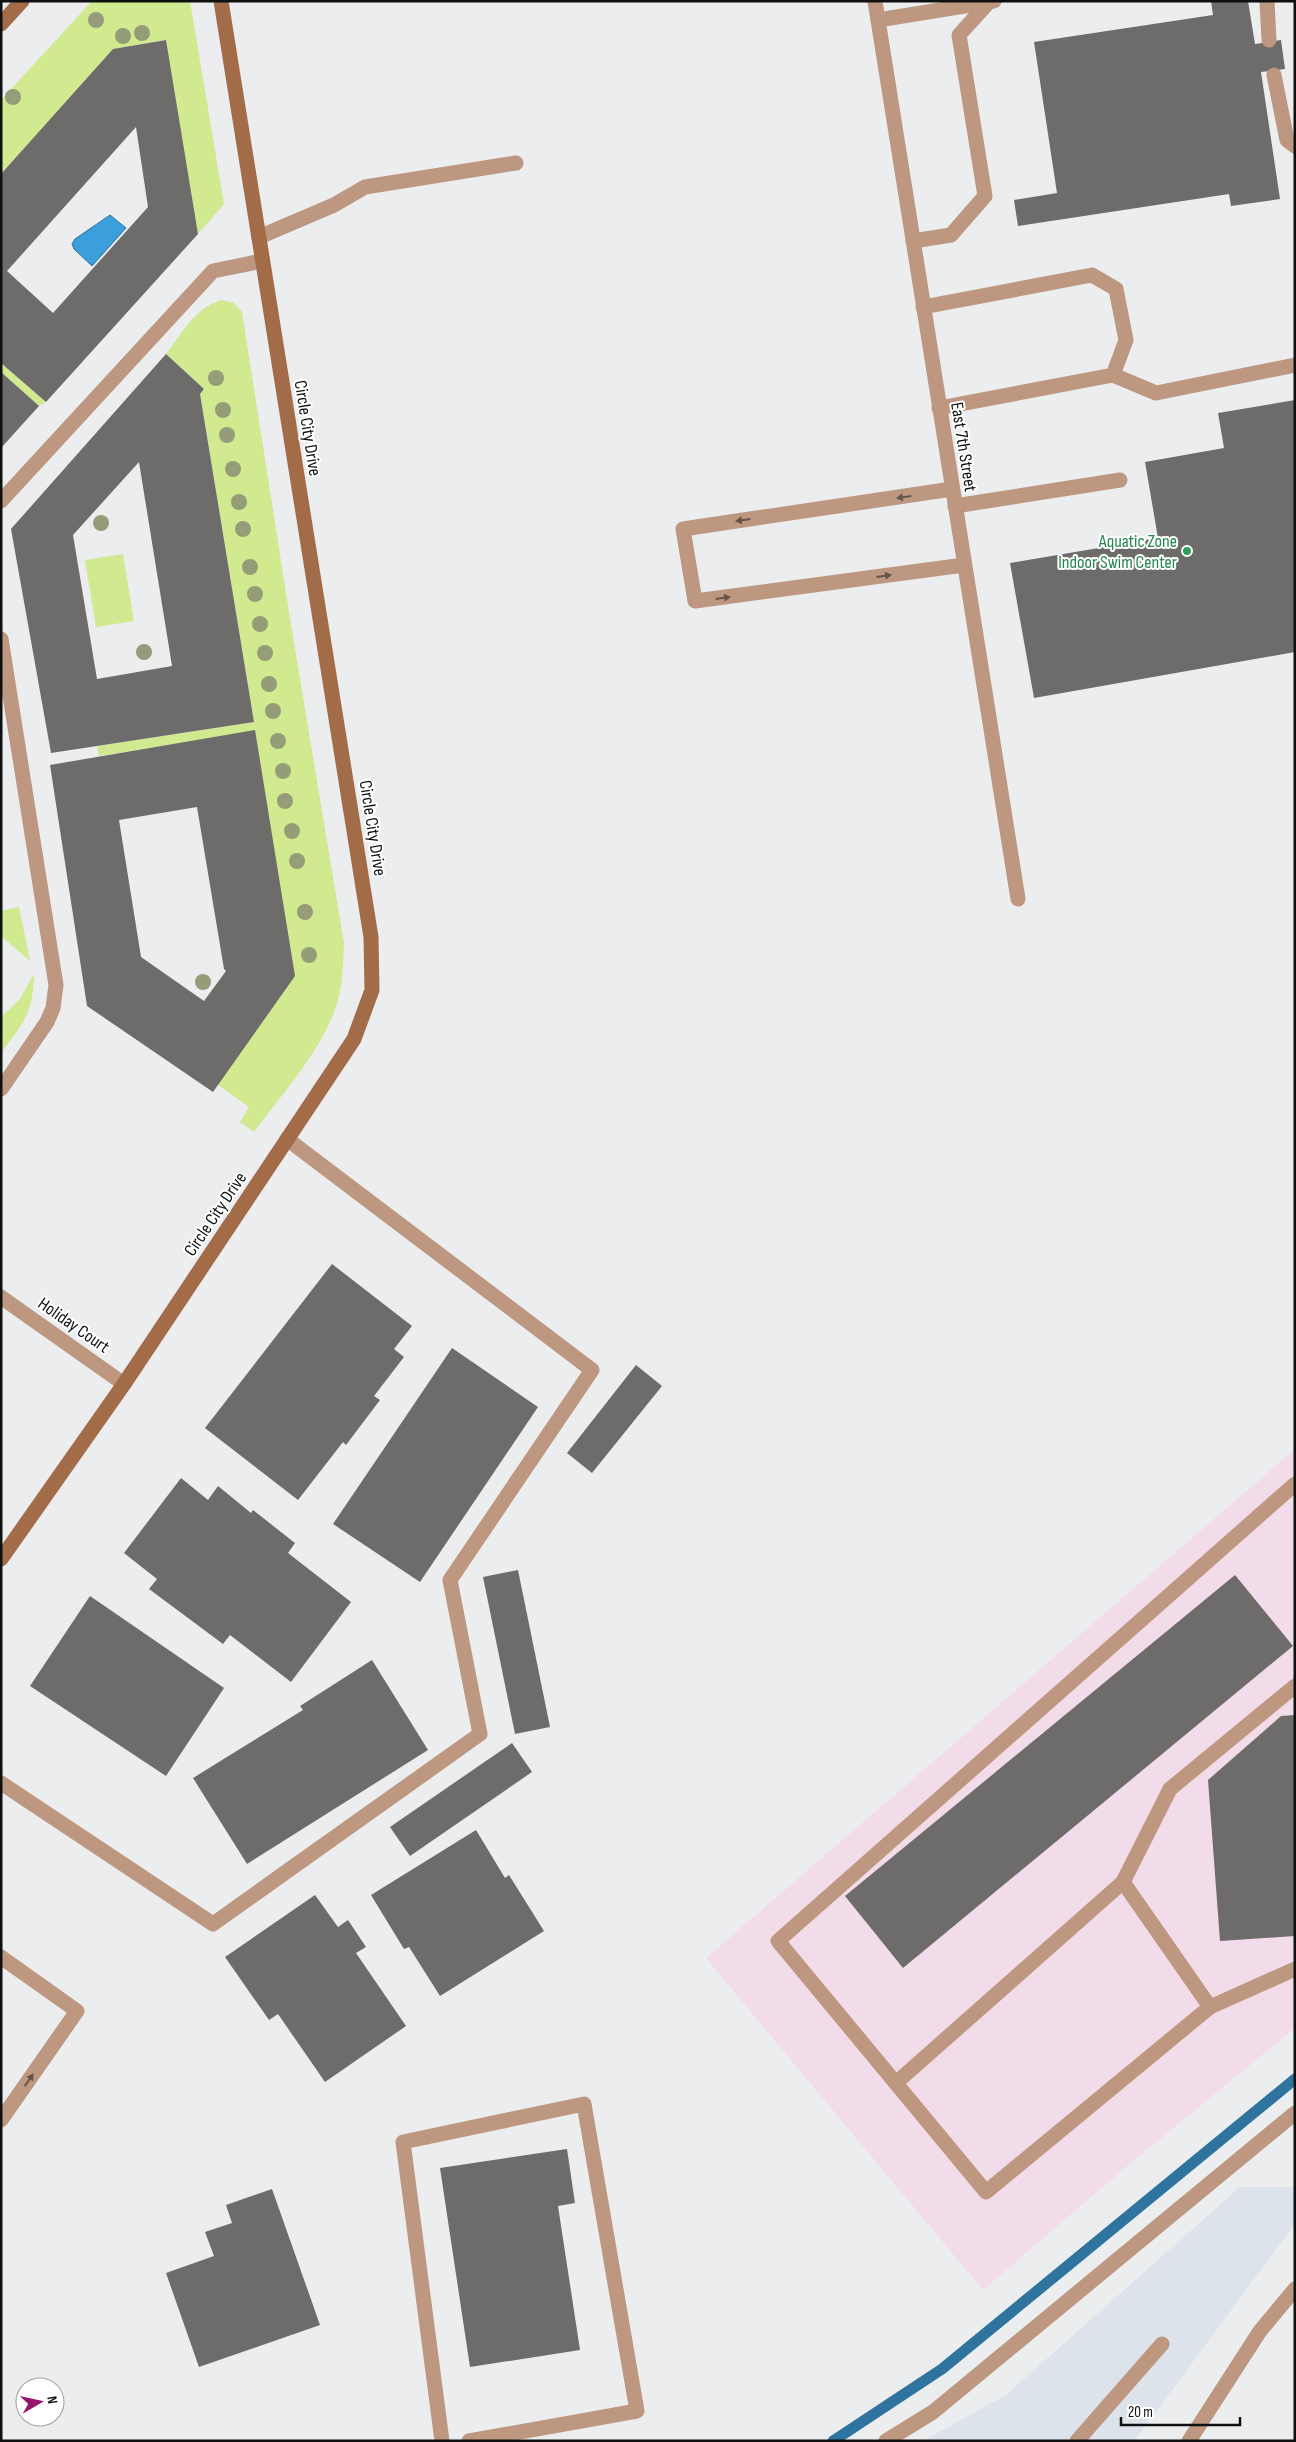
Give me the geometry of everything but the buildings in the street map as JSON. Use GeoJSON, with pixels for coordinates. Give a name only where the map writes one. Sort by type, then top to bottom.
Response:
{"type":"FeatureCollection","features":[{"type":"Feature","properties":{"kind":"street"},"geometry":{"type":"LineString","coordinates":[[1,24],[22,1]]}},
{"type":"Feature","properties":{"kind":"street","name":"Circle City Drive"},"geometry":{"type":"LineString","coordinates":[[1,1559],[124,1384],[354,1039],[372,990],[372,938],[221,1]]}},
{"type":"Feature","properties":{"kind":"street","name":"East 7th Street"},"geometry":{"type":"LineString","coordinates":[[875,1],[1018,899]]}},
{"type":"Feature","properties":{"kind":"street"},"geometry":{"type":"LineString","coordinates":[[1267,1],[1269,40]]}},
{"type":"Feature","properties":{"kind":"street"},"geometry":{"type":"LineString","coordinates":[[878,20],[992,2]]}},
{"type":"Feature","properties":{"kind":"street"},"geometry":{"type":"LineString","coordinates":[[913,241],[951,235],[985,196],[959,35],[992,2]]}},
{"type":"Feature","properties":{"kind":"street"},"geometry":{"type":"LineString","coordinates":[[1274,76],[1287,140],[1295,146]]}},
{"type":"Feature","properties":{"kind":"street"},"geometry":{"type":"LineString","coordinates":[[258,237],[334,205],[365,187],[516,163]]}},
{"type":"Feature","properties":{"kind":"street"},"geometry":{"type":"LineString","coordinates":[[1,501],[213,271],[262,261]]}},
{"type":"Feature","properties":{"kind":"street"},"geometry":{"type":"LineString","coordinates":[[923,307],[1092,275],[1116,289],[1126,340],[1112,375]]}},
{"type":"Feature","properties":{"kind":"street"},"geometry":{"type":"LineString","coordinates":[[939,408],[1112,375],[1156,393],[1295,365]]}},
{"type":"Feature","properties":{"kind":"street"},"geometry":{"type":"LineString","coordinates":[[955,506],[1120,480]]}},
{"type":"Feature","properties":{"kind":"street"},"geometry":{"type":"LineString","coordinates":[[952,489],[683,529],[696,601],[964,565]]}},
{"type":"Feature","properties":{"kind":"street"},"geometry":{"type":"LineString","coordinates":[[1,639],[56,985],[48,1022],[1,1089]]}},
{"type":"Feature","properties":{"kind":"street"},"geometry":{"type":"LineString","coordinates":[[1,1783],[213,1924],[480,1734],[450,1580],[592,1370],[287,1139]]}},
{"type":"Feature","properties":{"kind":"street","name":"Holiday Court"},"geometry":{"type":"LineString","coordinates":[[1,1297],[124,1384]]}},
{"type":"Feature","properties":{"kind":"street"},"geometry":{"type":"LineString","coordinates":[[1295,1484],[778,1941],[897,2082],[986,2192],[1210,2007],[1295,1969]]}},
{"type":"Feature","properties":{"kind":"street"},"geometry":{"type":"LineString","coordinates":[[897,2082],[1124,1882],[1170,1789],[1295,1686]]}},
{"type":"Feature","properties":{"kind":"street"},"geometry":{"type":"LineString","coordinates":[[1124,1882],[1210,2007]]}},
{"type":"Feature","properties":{"kind":"street"},"geometry":{"type":"LineString","coordinates":[[1,1956],[76,2011],[1,2120]]}},
{"type":"Feature","properties":{"kind":"street"},"geometry":{"type":"LineString","coordinates":[[442,2441],[404,2142],[584,2104],[637,2411],[469,2441]]}},
{"type":"Feature","properties":{"kind":"street"},"geometry":{"type":"LineString","coordinates":[[886,2441],[933,2412],[1295,2113]]}},
{"type":"Feature","properties":{"kind":"street"},"geometry":{"type":"LineString","coordinates":[[1189,2441],[1260,2331],[1295,2289]]}},
{"type":"Feature","properties":{"kind":"street"},"geometry":{"type":"LineString","coordinates":[[1078,2441],[1162,2344]]}},
{"type":"Feature","properties":{"kind":"shaded area"},"geometry":{"type":"Polygon","coordinates":[[[1295,1449],[1295,2028],[1133,2161],[983,2290],[706,1958],[1295,1449]]]}},
{"type":"Feature","properties":{"kind":"shaded area"},"geometry":{"type":"Polygon","coordinates":[[[1240,2187],[1295,2187],[1295,2224],[1134,2441],[923,2441],[1006,2395],[1240,2187]]]}},
{"type":"Feature","properties":{"kind":"green space"},"geometry":{"type":"Polygon","coordinates":[[[92,1],[190,1],[224,204],[198,234],[165,40],[113,49],[1,174],[1,100],[92,1]]]}},
{"type":"Feature","properties":{"kind":"green space"},"geometry":{"type":"Polygon","coordinates":[[[221,300],[234,303],[242,312],[288,606],[344,943],[340,989],[331,1021],[301,1071],[254,1132],[240,1122],[249,1107],[218,1085],[255,731],[99,756],[97,746],[254,722],[200,394],[204,389],[166,354],[196,315],[221,300]]]}},
{"type":"Feature","properties":{"kind":"green space"},"geometry":{"type":"Polygon","coordinates":[[[1,363],[46,402],[39,406],[1,372],[1,363]]]}},
{"type":"Feature","properties":{"kind":"green space"},"geometry":{"type":"Polygon","coordinates":[[[123,554],[134,621],[96,627],[85,560],[123,554]]]}},
{"type":"Feature","properties":{"kind":"green space"},"geometry":{"type":"Polygon","coordinates":[[[19,907],[30,961],[1,936],[1,911],[19,907]]]}},
{"type":"Feature","properties":{"kind":"green space"},"geometry":{"type":"Polygon","coordinates":[[[32,977],[34,977],[33,990],[25,1018],[1,1053],[1,1017],[20,999],[32,977]]]}},
{"type":"Feature","properties":{"kind":"water"},"geometry":{"type":"Polygon","coordinates":[[[110,215],[126,228],[92,266],[74,249],[72,244],[75,239],[110,215]]]}},
{"type":"Feature","properties":{"kind":"waterway"},"geometry":{"type":"LineString","coordinates":[[833,2441],[942,2369],[1295,2079]]}},
{"type":"Feature","properties":{"kind":"place","name":"Aquatic Zone Indoor Swim Center"},"geometry":{"type":"Point","coordinates":[1187,551]}}]}
